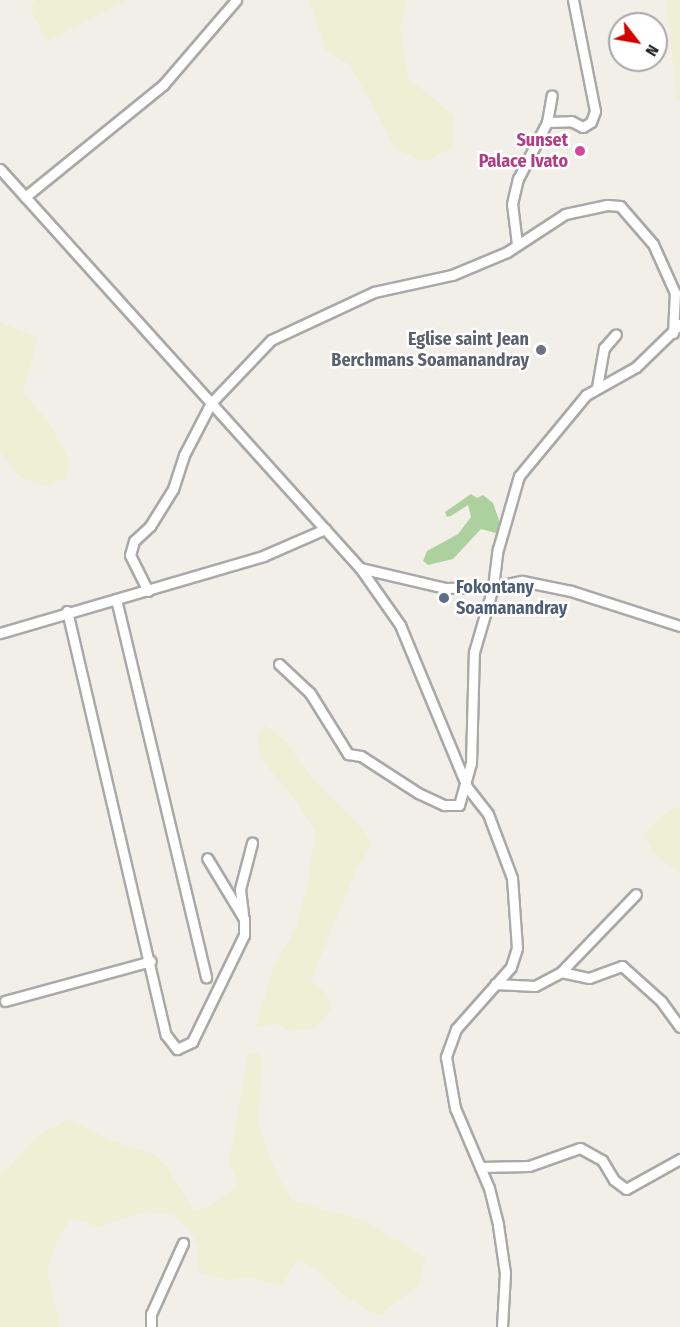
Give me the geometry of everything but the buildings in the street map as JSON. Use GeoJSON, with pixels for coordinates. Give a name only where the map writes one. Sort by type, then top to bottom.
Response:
{"type":"FeatureCollection","features":[{"type":"Feature","properties":{"kind":"street"},"geometry":{"type":"LineString","coordinates":[[25,197],[163,85],[236,0]]}},
{"type":"Feature","properties":{"kind":"street"},"geometry":{"type":"LineString","coordinates":[[547,122],[571,121],[583,127],[591,122],[595,111],[573,0]]}},
{"type":"Feature","properties":{"kind":"street"},"geometry":{"type":"LineString","coordinates":[[517,244],[512,204],[518,179],[547,122],[552,95]]}},
{"type":"Feature","properties":{"kind":"street"},"geometry":{"type":"LineString","coordinates":[[0,169],[360,568],[400,625],[467,787],[488,814],[512,878],[516,907],[517,948],[511,967],[456,1029],[446,1057],[455,1108],[480,1167],[498,1226],[504,1273],[502,1327]]}},
{"type":"Feature","properties":{"kind":"street"},"geometry":{"type":"LineString","coordinates":[[148,591],[130,555],[134,541],[150,526],[173,489],[184,455],[211,403],[271,340],[374,292],[452,275],[507,252],[565,214],[620,206],[653,244],[675,293],[673,333]]}},
{"type":"Feature","properties":{"kind":"street"},"geometry":{"type":"LineString","coordinates":[[279,664],[310,693],[348,754],[361,756],[392,779],[444,804],[459,805],[467,787],[474,652],[493,587],[498,549],[519,476],[586,395],[636,367],[680,324]]}},
{"type":"Feature","properties":{"kind":"street"},"geometry":{"type":"LineString","coordinates":[[597,387],[604,348],[616,334]]}},
{"type":"Feature","properties":{"kind":"street"},"geometry":{"type":"LineString","coordinates":[[0,633],[67,611],[148,591],[262,556],[325,529]]}},
{"type":"Feature","properties":{"kind":"street"},"geometry":{"type":"LineString","coordinates":[[360,568],[445,588],[493,587],[522,581],[571,591],[680,626]]}},
{"type":"Feature","properties":{"kind":"street"},"geometry":{"type":"LineString","coordinates":[[117,599],[206,977]]}},
{"type":"Feature","properties":{"kind":"street"},"geometry":{"type":"LineString","coordinates":[[67,611],[169,1043],[177,1050],[186,1048],[192,1042],[244,935],[240,889],[252,843]]}},
{"type":"Feature","properties":{"kind":"street"},"geometry":{"type":"LineString","coordinates":[[207,858],[244,919]]}},
{"type":"Feature","properties":{"kind":"street"},"geometry":{"type":"LineString","coordinates":[[495,984],[535,987],[561,972],[636,894]]}},
{"type":"Feature","properties":{"kind":"street"},"geometry":{"type":"LineString","coordinates":[[5,1001],[151,961]]}},
{"type":"Feature","properties":{"kind":"street"},"geometry":{"type":"LineString","coordinates":[[561,972],[589,978],[622,966],[661,1001],[680,1027]]}},
{"type":"Feature","properties":{"kind":"street"},"geometry":{"type":"LineString","coordinates":[[480,1167],[529,1166],[580,1148],[602,1160],[614,1180],[626,1189],[680,1159]]}},
{"type":"Feature","properties":{"kind":"street"},"geometry":{"type":"LineString","coordinates":[[151,1327],[151,1314],[183,1243]]}},
{"type":"Feature","properties":{"kind":"green space"},"geometry":{"type":"Polygon","coordinates":[[[35,0],[127,0],[46,42],[30,7],[35,0]]]}},
{"type":"Feature","properties":{"kind":"green space"},"geometry":{"type":"Polygon","coordinates":[[[309,0],[408,0],[400,25],[409,79],[455,116],[452,148],[423,162],[395,148],[350,65],[326,51],[309,0]]]}},
{"type":"Feature","properties":{"kind":"green space"},"geometry":{"type":"Polygon","coordinates":[[[666,0],[680,0],[680,101],[677,99],[666,0]]]}},
{"type":"Feature","properties":{"kind":"green space"},"geometry":{"type":"Polygon","coordinates":[[[0,322],[38,338],[23,393],[49,422],[70,462],[65,478],[45,486],[21,478],[0,452],[0,322]]]}},
{"type":"Feature","properties":{"kind":"green space"},"geometry":{"type":"Polygon","coordinates":[[[471,494],[477,498],[483,495],[493,503],[500,523],[499,534],[481,529],[453,559],[428,565],[423,561],[427,551],[458,534],[471,517],[468,505],[451,516],[447,517],[445,512],[471,494]]]}},
{"type":"Feature","properties":{"kind":"green space"},"geometry":{"type":"Polygon","coordinates":[[[264,725],[285,740],[314,781],[362,827],[372,846],[357,868],[311,980],[327,994],[331,1009],[316,1028],[291,1032],[278,1023],[255,1028],[273,968],[296,927],[309,878],[315,831],[296,801],[261,759],[256,741],[264,725]]]}},
{"type":"Feature","properties":{"kind":"green space"},"geometry":{"type":"Polygon","coordinates":[[[673,807],[680,808],[680,874],[657,856],[642,834],[673,807]]]}},
{"type":"Feature","properties":{"kind":"green space"},"geometry":{"type":"Polygon","coordinates":[[[257,1053],[263,1059],[258,1124],[277,1174],[292,1200],[368,1222],[426,1259],[418,1286],[379,1316],[344,1296],[319,1272],[298,1259],[282,1285],[249,1278],[224,1280],[198,1272],[198,1246],[189,1230],[172,1215],[146,1212],[98,1227],[72,1218],[60,1234],[47,1271],[60,1327],[0,1327],[0,1177],[37,1136],[68,1119],[112,1141],[153,1154],[166,1165],[195,1211],[211,1206],[238,1184],[229,1161],[248,1055],[257,1053]]]}},
{"type":"Feature","properties":{"kind":"place","name":"Sunset Palace Ivato"},"geometry":{"type":"Point","coordinates":[580,151]}},
{"type":"Feature","properties":{"kind":"place","name":"Eglise saint Jean Berchmans Soamanandray"},"geometry":{"type":"Point","coordinates":[541,350]}},
{"type":"Feature","properties":{"kind":"place","name":"Fokontany Soamanandray"},"geometry":{"type":"Point","coordinates":[444,598]}}]}
